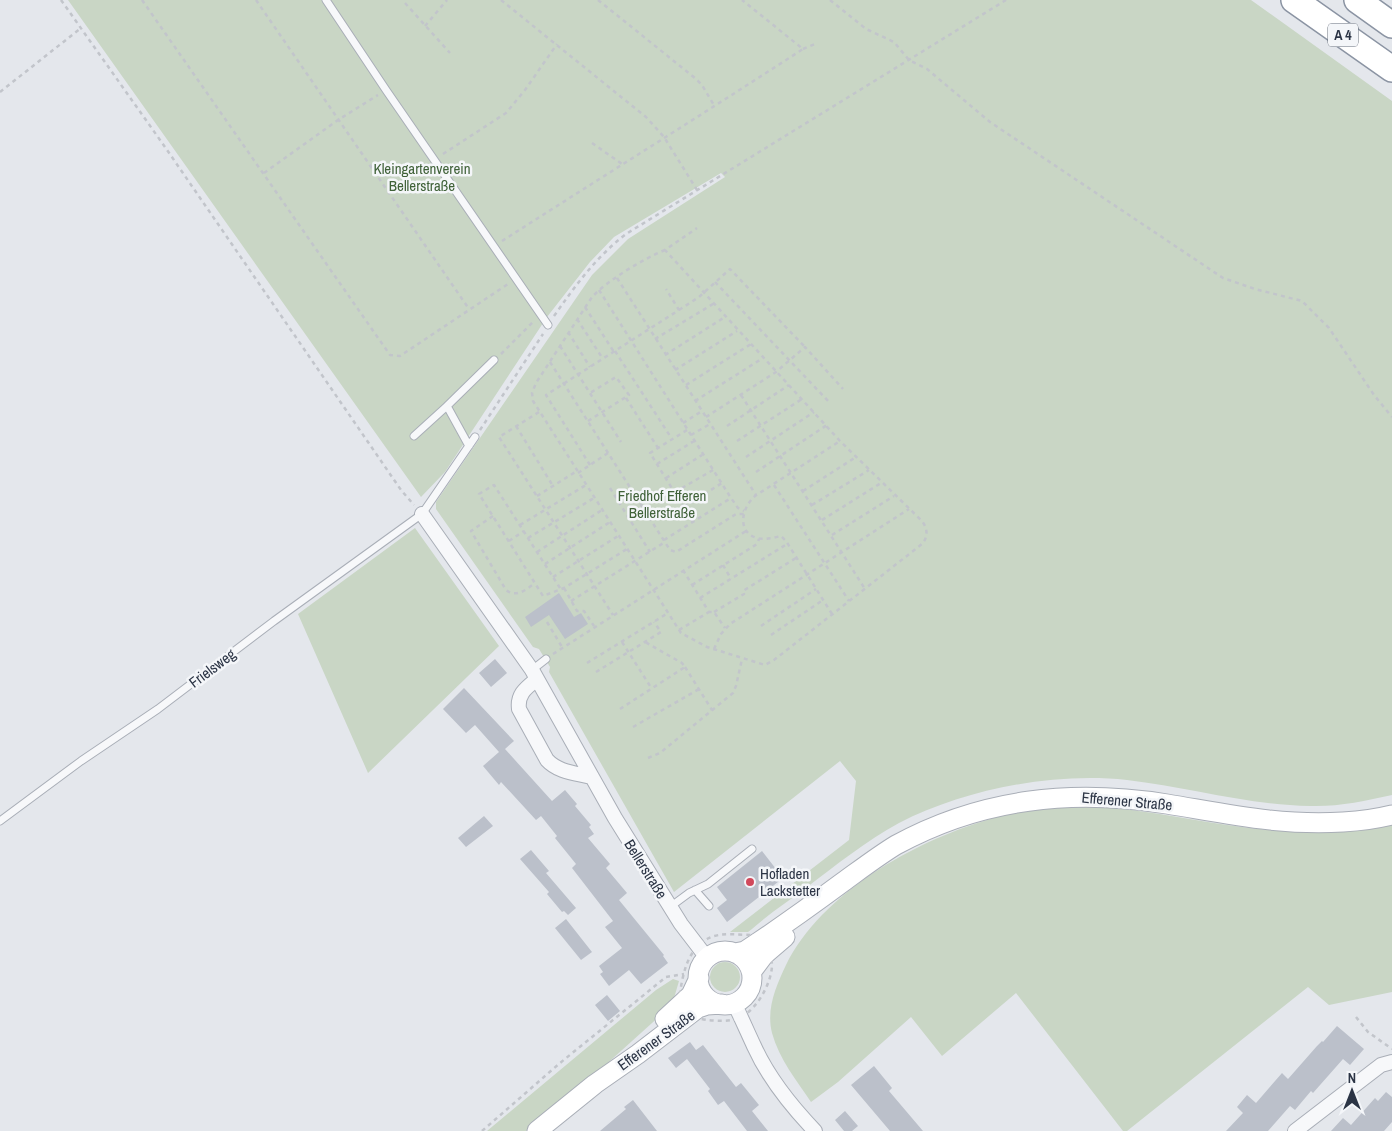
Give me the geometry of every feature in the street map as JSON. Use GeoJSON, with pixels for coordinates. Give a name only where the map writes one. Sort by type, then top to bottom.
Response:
{"type":"FeatureCollection","features":[{"type":"Feature","properties":{"kind":"highway","name":"A 4"},"geometry":{"type":"LineString","coordinates":[[1294,0],[1392,69]]}},
{"type":"Feature","properties":{"kind":"highway","name":"A 4"},"geometry":{"type":"LineString","coordinates":[[1357,0],[1392,25]]}},
{"type":"Feature","properties":{"kind":"street","name":"Bellerstraße"},"geometry":{"type":"LineString","coordinates":[[422,514],[535,674],[591,776],[670,907],[703,952]]}},
{"type":"Feature","properties":{"kind":"street"},"geometry":{"type":"LineString","coordinates":[[535,674],[521,693],[518,701],[519,709],[547,760],[553,766],[561,770],[591,776]]}},
{"type":"Feature","properties":{"kind":"street","name":"Efferener Straße"},"geometry":{"type":"LineString","coordinates":[[735,953],[744,951],[873,860],[896,846],[940,824],[1008,804],[1061,797],[1111,797],[1257,820],[1307,824],[1358,821],[1392,815]]}},
{"type":"Feature","properties":{"kind":"street","name":"Efferener Straße"},"geometry":{"type":"LineString","coordinates":[[752,971],[757,963],[760,939]]}},
{"type":"Feature","properties":{"kind":"street"},"geometry":{"type":"LineString","coordinates":[[732,1008],[747,994],[752,979],[752,971],[748,963],[735,953],[720,951],[703,952],[699,971],[691,976],[703,993],[715,1002],[732,1008],[777,1085],[815,1131]]}},
{"type":"Feature","properties":{"kind":"street","name":"Efferener Straße"},"geometry":{"type":"LineString","coordinates":[[537,1131],[594,1084],[638,1054],[686,1009],[691,995],[691,976]]}},
{"type":"Feature","properties":{"kind":"street","name":"Efferener Straße"},"geometry":{"type":"LineString","coordinates":[[686,1009],[707,1005],[732,1008]]}},
{"type":"Feature","properties":{"kind":"street"},"geometry":{"type":"LineString","coordinates":[[1295,1131],[1375,1069],[1392,1062]]}},
{"type":"Feature","properties":{"kind":"lane"},"geometry":{"type":"LineString","coordinates":[[326,0],[548,325]]}},
{"type":"Feature","properties":{"kind":"lane"},"geometry":{"type":"LineString","coordinates":[[414,436],[494,360]]}},
{"type":"Feature","properties":{"kind":"lane"},"geometry":{"type":"LineString","coordinates":[[447,406],[469,446]]}},
{"type":"Feature","properties":{"kind":"lane","name":"Frielsweg"},"geometry":{"type":"LineString","coordinates":[[0,821],[158,709],[274,621],[422,514],[475,437]]}},
{"type":"Feature","properties":{"kind":"lane"},"geometry":{"type":"LineString","coordinates":[[535,674],[546,659]]}},
{"type":"Feature","properties":{"kind":"lane"},"geometry":{"type":"LineString","coordinates":[[670,907],[695,890],[708,884],[752,849]]}},
{"type":"Feature","properties":{"kind":"lane"},"geometry":{"type":"LineString","coordinates":[[695,890],[709,906]]}},
{"type":"Feature","properties":{"kind":"path"},"geometry":{"type":"LineString","coordinates":[[61,0],[165,147],[401,490],[422,514]]}},
{"type":"Feature","properties":{"kind":"path"},"geometry":{"type":"LineString","coordinates":[[142,0],[390,355],[400,356],[516,279]]}},
{"type":"Feature","properties":{"kind":"path"},"geometry":{"type":"LineString","coordinates":[[256,0],[469,309]]}},
{"type":"Feature","properties":{"kind":"path"},"geometry":{"type":"LineString","coordinates":[[425,26],[447,0]]}},
{"type":"Feature","properties":{"kind":"path"},"geometry":{"type":"LineString","coordinates":[[502,0],[646,117],[664,137],[698,190]]}},
{"type":"Feature","properties":{"kind":"path"},"geometry":{"type":"LineString","coordinates":[[598,0],[695,78],[702,85],[715,107]]}},
{"type":"Feature","properties":{"kind":"path"},"geometry":{"type":"LineString","coordinates":[[742,0],[802,49]]}},
{"type":"Feature","properties":{"kind":"path"},"geometry":{"type":"LineString","coordinates":[[830,0],[866,29],[894,42],[910,60],[927,69],[990,122],[1222,278],[1302,301],[1329,328],[1374,395],[1392,417]]}},
{"type":"Feature","properties":{"kind":"path"},"geometry":{"type":"LineString","coordinates":[[475,437],[548,325],[585,273],[607,249],[626,234],[1006,0]]}},
{"type":"Feature","properties":{"kind":"path"},"geometry":{"type":"LineString","coordinates":[[405,3],[450,53]]}},
{"type":"Feature","properties":{"kind":"path"},"geometry":{"type":"LineString","coordinates":[[0,92],[81,28]]}},
{"type":"Feature","properties":{"kind":"path"},"geometry":{"type":"LineString","coordinates":[[434,160],[506,113],[525,90],[556,44]]}},
{"type":"Feature","properties":{"kind":"path"},"geometry":{"type":"LineString","coordinates":[[495,246],[664,137],[715,107],[802,49],[815,44]]}},
{"type":"Feature","properties":{"kind":"path"},"geometry":{"type":"LineString","coordinates":[[264,173],[338,120],[386,90]]}},
{"type":"Feature","properties":{"kind":"path"},"geometry":{"type":"LineString","coordinates":[[592,144],[622,164]]}},
{"type":"Feature","properties":{"kind":"path"},"geometry":{"type":"LineString","coordinates":[[664,250],[840,441],[927,528],[924,541],[767,664],[762,665],[714,649],[697,642],[680,630],[532,401],[532,394],[536,383],[585,306],[599,290],[697,228]]}},
{"type":"Feature","properties":{"kind":"path"},"geometry":{"type":"LineString","coordinates":[[590,465],[546,395],[679,310],[703,293],[730,269],[805,347],[843,390]]}},
{"type":"Feature","properties":{"kind":"path"},"geometry":{"type":"LineString","coordinates":[[617,278],[756,496]]}},
{"type":"Feature","properties":{"kind":"path"},"geometry":{"type":"LineString","coordinates":[[715,282],[830,403]]}},
{"type":"Feature","properties":{"kind":"path"},"geometry":{"type":"LineString","coordinates":[[666,289],[679,310]]}},
{"type":"Feature","properties":{"kind":"path"},"geometry":{"type":"LineString","coordinates":[[599,290],[731,498],[744,513]]}},
{"type":"Feature","properties":{"kind":"path"},"geometry":{"type":"LineString","coordinates":[[655,339],[713,304]]}},
{"type":"Feature","properties":{"kind":"path"},"geometry":{"type":"LineString","coordinates":[[585,306],[672,439]]}},
{"type":"Feature","properties":{"kind":"path"},"geometry":{"type":"LineString","coordinates":[[494,360],[541,315]]}},
{"type":"Feature","properties":{"kind":"path"},"geometry":{"type":"LineString","coordinates":[[666,355],[725,317]]}},
{"type":"Feature","properties":{"kind":"path"},"geometry":{"type":"LineString","coordinates":[[577,320],[603,359]]}},
{"type":"Feature","properties":{"kind":"path"},"geometry":{"type":"LineString","coordinates":[[675,370],[737,330]]}},
{"type":"Feature","properties":{"kind":"path"},"geometry":{"type":"LineString","coordinates":[[568,332],[590,367]]}},
{"type":"Feature","properties":{"kind":"path"},"geometry":{"type":"LineString","coordinates":[[686,385],[751,344]]}},
{"type":"Feature","properties":{"kind":"path"},"geometry":{"type":"LineString","coordinates":[[560,346],[621,442]]}},
{"type":"Feature","properties":{"kind":"path"},"geometry":{"type":"LineString","coordinates":[[706,418],[776,372],[805,347]]}},
{"type":"Feature","properties":{"kind":"path"},"geometry":{"type":"LineString","coordinates":[[695,401],[763,358]]}},
{"type":"Feature","properties":{"kind":"path"},"geometry":{"type":"LineString","coordinates":[[550,361],[670,550],[676,552],[736,514],[744,513]]}},
{"type":"Feature","properties":{"kind":"path"},"geometry":{"type":"LineString","coordinates":[[588,421],[629,395],[616,377],[590,393]]}},
{"type":"Feature","properties":{"kind":"path"},"geometry":{"type":"LineString","coordinates":[[727,426],[789,385]]}},
{"type":"Feature","properties":{"kind":"path"},"geometry":{"type":"LineString","coordinates":[[741,395],[865,588]]}},
{"type":"Feature","properties":{"kind":"path"},"geometry":{"type":"LineString","coordinates":[[626,398],[658,448]]}},
{"type":"Feature","properties":{"kind":"path"},"geometry":{"type":"LineString","coordinates":[[737,441],[802,399]]}},
{"type":"Feature","properties":{"kind":"path"},"geometry":{"type":"LineString","coordinates":[[683,423],[702,411]]}},
{"type":"Feature","properties":{"kind":"path"},"geometry":{"type":"LineString","coordinates":[[539,412],[499,437],[612,615]]}},
{"type":"Feature","properties":{"kind":"path"},"geometry":{"type":"LineString","coordinates":[[746,457],[814,412]]}},
{"type":"Feature","properties":{"kind":"path"},"geometry":{"type":"LineString","coordinates":[[691,435],[710,424]]}},
{"type":"Feature","properties":{"kind":"path"},"geometry":{"type":"LineString","coordinates":[[516,426],[553,486]]}},
{"type":"Feature","properties":{"kind":"path"},"geometry":{"type":"LineString","coordinates":[[756,472],[827,426]]}},
{"type":"Feature","properties":{"kind":"path"},"geometry":{"type":"LineString","coordinates":[[687,430],[650,453],[693,522]]}},
{"type":"Feature","properties":{"kind":"path"},"geometry":{"type":"LineString","coordinates":[[657,464],[694,441]]}},
{"type":"Feature","properties":{"kind":"path"},"geometry":{"type":"LineString","coordinates":[[832,614],[788,544],[781,536],[772,539],[759,539],[749,534],[746,531],[744,513],[746,505],[756,496],[840,441]]}},
{"type":"Feature","properties":{"kind":"path"},"geometry":{"type":"LineString","coordinates":[[537,496],[608,453]]}},
{"type":"Feature","properties":{"kind":"path"},"geometry":{"type":"LineString","coordinates":[[666,478],[703,454]]}},
{"type":"Feature","properties":{"kind":"path"},"geometry":{"type":"LineString","coordinates":[[803,491],[856,457]]}},
{"type":"Feature","properties":{"kind":"path"},"geometry":{"type":"LineString","coordinates":[[675,492],[713,470]]}},
{"type":"Feature","properties":{"kind":"path"},"geometry":{"type":"LineString","coordinates":[[812,505],[869,470]]}},
{"type":"Feature","properties":{"kind":"path"},"geometry":{"type":"LineString","coordinates":[[822,520],[882,482]]}},
{"type":"Feature","properties":{"kind":"path"},"geometry":{"type":"LineString","coordinates":[[684,507],[722,483]]}},
{"type":"Feature","properties":{"kind":"path"},"geometry":{"type":"LineString","coordinates":[[774,484],[849,601]]}},
{"type":"Feature","properties":{"kind":"path"},"geometry":{"type":"LineString","coordinates":[[594,626],[584,611],[577,611],[562,588],[553,578],[494,485],[479,494],[543,596],[562,588],[626,549]]}},
{"type":"Feature","properties":{"kind":"path"},"geometry":{"type":"LineString","coordinates":[[520,525],[586,485]]}},
{"type":"Feature","properties":{"kind":"path"},"geometry":{"type":"LineString","coordinates":[[610,488],[650,552]]}},
{"type":"Feature","properties":{"kind":"path"},"geometry":{"type":"LineString","coordinates":[[832,535],[894,495]]}},
{"type":"Feature","properties":{"kind":"path"},"geometry":{"type":"LineString","coordinates":[[528,538],[594,498]]}},
{"type":"Feature","properties":{"kind":"path"},"geometry":{"type":"LineString","coordinates":[[571,602],[731,498]]}},
{"type":"Feature","properties":{"kind":"path"},"geometry":{"type":"LineString","coordinates":[[714,649],[726,628],[752,609],[909,509]]}},
{"type":"Feature","properties":{"kind":"path"},"geometry":{"type":"LineString","coordinates":[[537,552],[602,510]]}},
{"type":"Feature","properties":{"kind":"path"},"geometry":{"type":"LineString","coordinates":[[493,516],[471,531],[506,590],[514,594],[520,593],[535,583]]}},
{"type":"Feature","properties":{"kind":"path"},"geometry":{"type":"LineString","coordinates":[[545,564],[610,522]]}},
{"type":"Feature","properties":{"kind":"path"},"geometry":{"type":"LineString","coordinates":[[509,541],[524,531]]}},
{"type":"Feature","properties":{"kind":"path"},"geometry":{"type":"LineString","coordinates":[[546,659],[594,626],[746,531]]}},
{"type":"Feature","properties":{"kind":"path"},"geometry":{"type":"LineString","coordinates":[[553,578],[618,536]]}},
{"type":"Feature","properties":{"kind":"path"},"geometry":{"type":"LineString","coordinates":[[692,585],[757,544],[759,539]]}},
{"type":"Feature","properties":{"kind":"path"},"geometry":{"type":"LineString","coordinates":[[700,598],[788,544]]}},
{"type":"Feature","properties":{"kind":"path"},"geometry":{"type":"LineString","coordinates":[[680,630],[744,594],[743,591],[796,558]]}},
{"type":"Feature","properties":{"kind":"path"},"geometry":{"type":"LineString","coordinates":[[722,566],[731,579]]}},
{"type":"Feature","properties":{"kind":"path"},"geometry":{"type":"LineString","coordinates":[[684,570],[709,612]]}},
{"type":"Feature","properties":{"kind":"path"},"geometry":{"type":"LineString","coordinates":[[761,626],[816,589]]}},
{"type":"Feature","properties":{"kind":"path"},"geometry":{"type":"LineString","coordinates":[[771,635],[823,600]]}},
{"type":"Feature","properties":{"kind":"path"},"geometry":{"type":"LineString","coordinates":[[714,612],[726,628]]}},
{"type":"Feature","properties":{"kind":"path"},"geometry":{"type":"LineString","coordinates":[[587,663],[668,613]]}},
{"type":"Feature","properties":{"kind":"path"},"geometry":{"type":"LineString","coordinates":[[546,622],[562,647]]}},
{"type":"Feature","properties":{"kind":"path"},"geometry":{"type":"LineString","coordinates":[[596,672],[660,632],[654,622]]}},
{"type":"Feature","properties":{"kind":"path"},"geometry":{"type":"LineString","coordinates":[[622,642],[652,689]]}},
{"type":"Feature","properties":{"kind":"path"},"geometry":{"type":"LineString","coordinates":[[645,642],[682,663],[712,710]]}},
{"type":"Feature","properties":{"kind":"path"},"geometry":{"type":"LineString","coordinates":[[648,758],[660,753],[733,693],[742,658]]}},
{"type":"Feature","properties":{"kind":"path"},"geometry":{"type":"LineString","coordinates":[[620,709],[685,668]]}},
{"type":"Feature","properties":{"kind":"path"},"geometry":{"type":"LineString","coordinates":[[632,727],[698,689]]}},
{"type":"Feature","properties":{"kind":"path"},"geometry":{"type":"LineString","coordinates":[[718,936],[760,939],[772,966],[767,984],[758,1004],[732,1008],[731,1020],[699,1019],[686,1009],[679,998],[691,976],[690,955],[703,952],[710,938],[718,936]]}},
{"type":"Feature","properties":{"kind":"path"},"geometry":{"type":"LineString","coordinates":[[482,1131],[560,1063],[666,977],[691,976]]}},
{"type":"Feature","properties":{"kind":"path"},"geometry":{"type":"LineString","coordinates":[[1356,1017],[1368,1032],[1392,1049]]}},
{"type":"Feature","properties":{"kind":"green space"},"geometry":{"type":"Polygon","coordinates":[[[68,0],[1251,0],[1392,101],[1392,795],[1341,805],[1287,805],[1150,783],[1099,778],[1040,781],[981,792],[925,811],[899,823],[851,854],[748,932],[730,932],[849,840],[856,781],[840,761],[674,892],[549,672],[550,667],[539,649],[533,647],[436,509],[436,502],[592,275],[628,239],[725,177],[721,173],[614,237],[590,262],[547,317],[445,472],[421,497],[68,0]]]}},
{"type":"Feature","properties":{"kind":"green space"},"geometry":{"type":"Polygon","coordinates":[[[415,528],[499,646],[368,773],[298,614],[415,528]]]}},
{"type":"Feature","properties":{"kind":"green space"},"geometry":{"type":"Polygon","coordinates":[[[1092,806],[1285,831],[1352,828],[1392,823],[1392,992],[1329,1005],[1308,987],[1127,1131],[1123,1131],[1016,993],[942,1056],[911,1017],[838,1082],[811,1102],[779,1052],[772,1033],[770,1015],[773,998],[786,965],[802,939],[822,915],[846,893],[872,874],[929,842],[1000,816],[1052,808],[1092,806]]]}},
{"type":"Feature","properties":{"kind":"green space"},"geometry":{"type":"Polygon","coordinates":[[[725,962],[736,966],[740,977],[736,988],[725,992],[714,988],[710,977],[714,966],[725,962]]]}},
{"type":"Feature","properties":{"kind":"green space"},"geometry":{"type":"Polygon","coordinates":[[[673,979],[679,981],[672,1005],[601,1069],[526,1131],[487,1131],[656,990],[673,979]]]}},
{"type":"Feature","properties":{"kind":"building"},"geometry":{"type":"Polygon","coordinates":[[[559,593],[574,617],[581,613],[588,624],[565,639],[549,615],[531,627],[525,617],[559,593]]]}},
{"type":"Feature","properties":{"kind":"building"},"geometry":{"type":"Polygon","coordinates":[[[495,659],[507,673],[491,687],[479,673],[495,659]]]}},
{"type":"Feature","properties":{"kind":"building"},"geometry":{"type":"Polygon","coordinates":[[[464,688],[514,741],[505,749],[552,801],[565,790],[577,804],[575,806],[591,825],[589,827],[594,834],[588,838],[610,864],[606,868],[627,893],[619,900],[664,955],[668,963],[641,984],[629,970],[609,986],[600,974],[603,972],[599,966],[622,948],[605,927],[613,921],[572,868],[576,864],[555,838],[557,836],[541,816],[536,820],[501,782],[499,785],[483,766],[499,752],[475,725],[466,733],[443,709],[464,688]]]}},
{"type":"Feature","properties":{"kind":"building"},"geometry":{"type":"Polygon","coordinates":[[[484,816],[493,826],[466,847],[458,838],[484,816]]]}},
{"type":"Feature","properties":{"kind":"building"},"geometry":{"type":"Polygon","coordinates":[[[531,850],[549,871],[546,873],[576,908],[568,915],[564,911],[562,912],[547,894],[549,892],[520,859],[531,850]]]}},
{"type":"Feature","properties":{"kind":"building","name":"Hofladen Lackstetter"},"geometry":{"type":"Polygon","coordinates":[[[762,851],[783,878],[727,922],[717,908],[727,900],[717,887],[762,851]]]}},
{"type":"Feature","properties":{"kind":"building"},"geometry":{"type":"Polygon","coordinates":[[[566,919],[592,952],[581,960],[555,928],[566,919]]]}},
{"type":"Feature","properties":{"kind":"building"},"geometry":{"type":"Polygon","coordinates":[[[607,995],[620,1011],[608,1021],[595,1005],[607,995]]]}},
{"type":"Feature","properties":{"kind":"building"},"geometry":{"type":"Polygon","coordinates":[[[1337,1026],[1364,1049],[1350,1065],[1343,1059],[1313,1093],[1311,1091],[1295,1110],[1290,1106],[1268,1131],[1226,1131],[1243,1113],[1237,1107],[1247,1095],[1256,1103],[1282,1073],[1288,1079],[1337,1026]]]}},
{"type":"Feature","properties":{"kind":"building"},"geometry":{"type":"Polygon","coordinates":[[[690,1042],[696,1050],[703,1045],[736,1087],[741,1083],[759,1105],[752,1111],[768,1131],[747,1131],[724,1101],[718,1105],[708,1091],[710,1089],[687,1059],[676,1068],[668,1058],[690,1042]]]}},
{"type":"Feature","properties":{"kind":"building"},"geometry":{"type":"Polygon","coordinates":[[[874,1066],[892,1088],[889,1091],[923,1131],[890,1131],[851,1085],[874,1066]]]}},
{"type":"Feature","properties":{"kind":"building"},"geometry":{"type":"Polygon","coordinates":[[[1386,1092],[1392,1097],[1392,1122],[1384,1131],[1331,1131],[1343,1118],[1351,1125],[1375,1098],[1378,1101],[1386,1092]]]}},
{"type":"Feature","properties":{"kind":"building"},"geometry":{"type":"Polygon","coordinates":[[[633,1100],[657,1131],[600,1131],[626,1109],[624,1107],[633,1100]]]}},
{"type":"Feature","properties":{"kind":"building"},"geometry":{"type":"Polygon","coordinates":[[[845,1111],[858,1126],[852,1131],[844,1131],[835,1120],[845,1111]]]}},
{"type":"Feature","properties":{"kind":"place","name":"Hofladen Lackstetter"},"geometry":{"type":"Point","coordinates":[750,882]}},
{"type":"Feature","properties":{"kind":"park label","name":"Kleingartenverein Bellerstraße"},"geometry":{"type":"Point","coordinates":[422,176]}},
{"type":"Feature","properties":{"kind":"park label","name":"Friedhof Efferen Bellerstraße"},"geometry":{"type":"Point","coordinates":[662,504]}}]}
